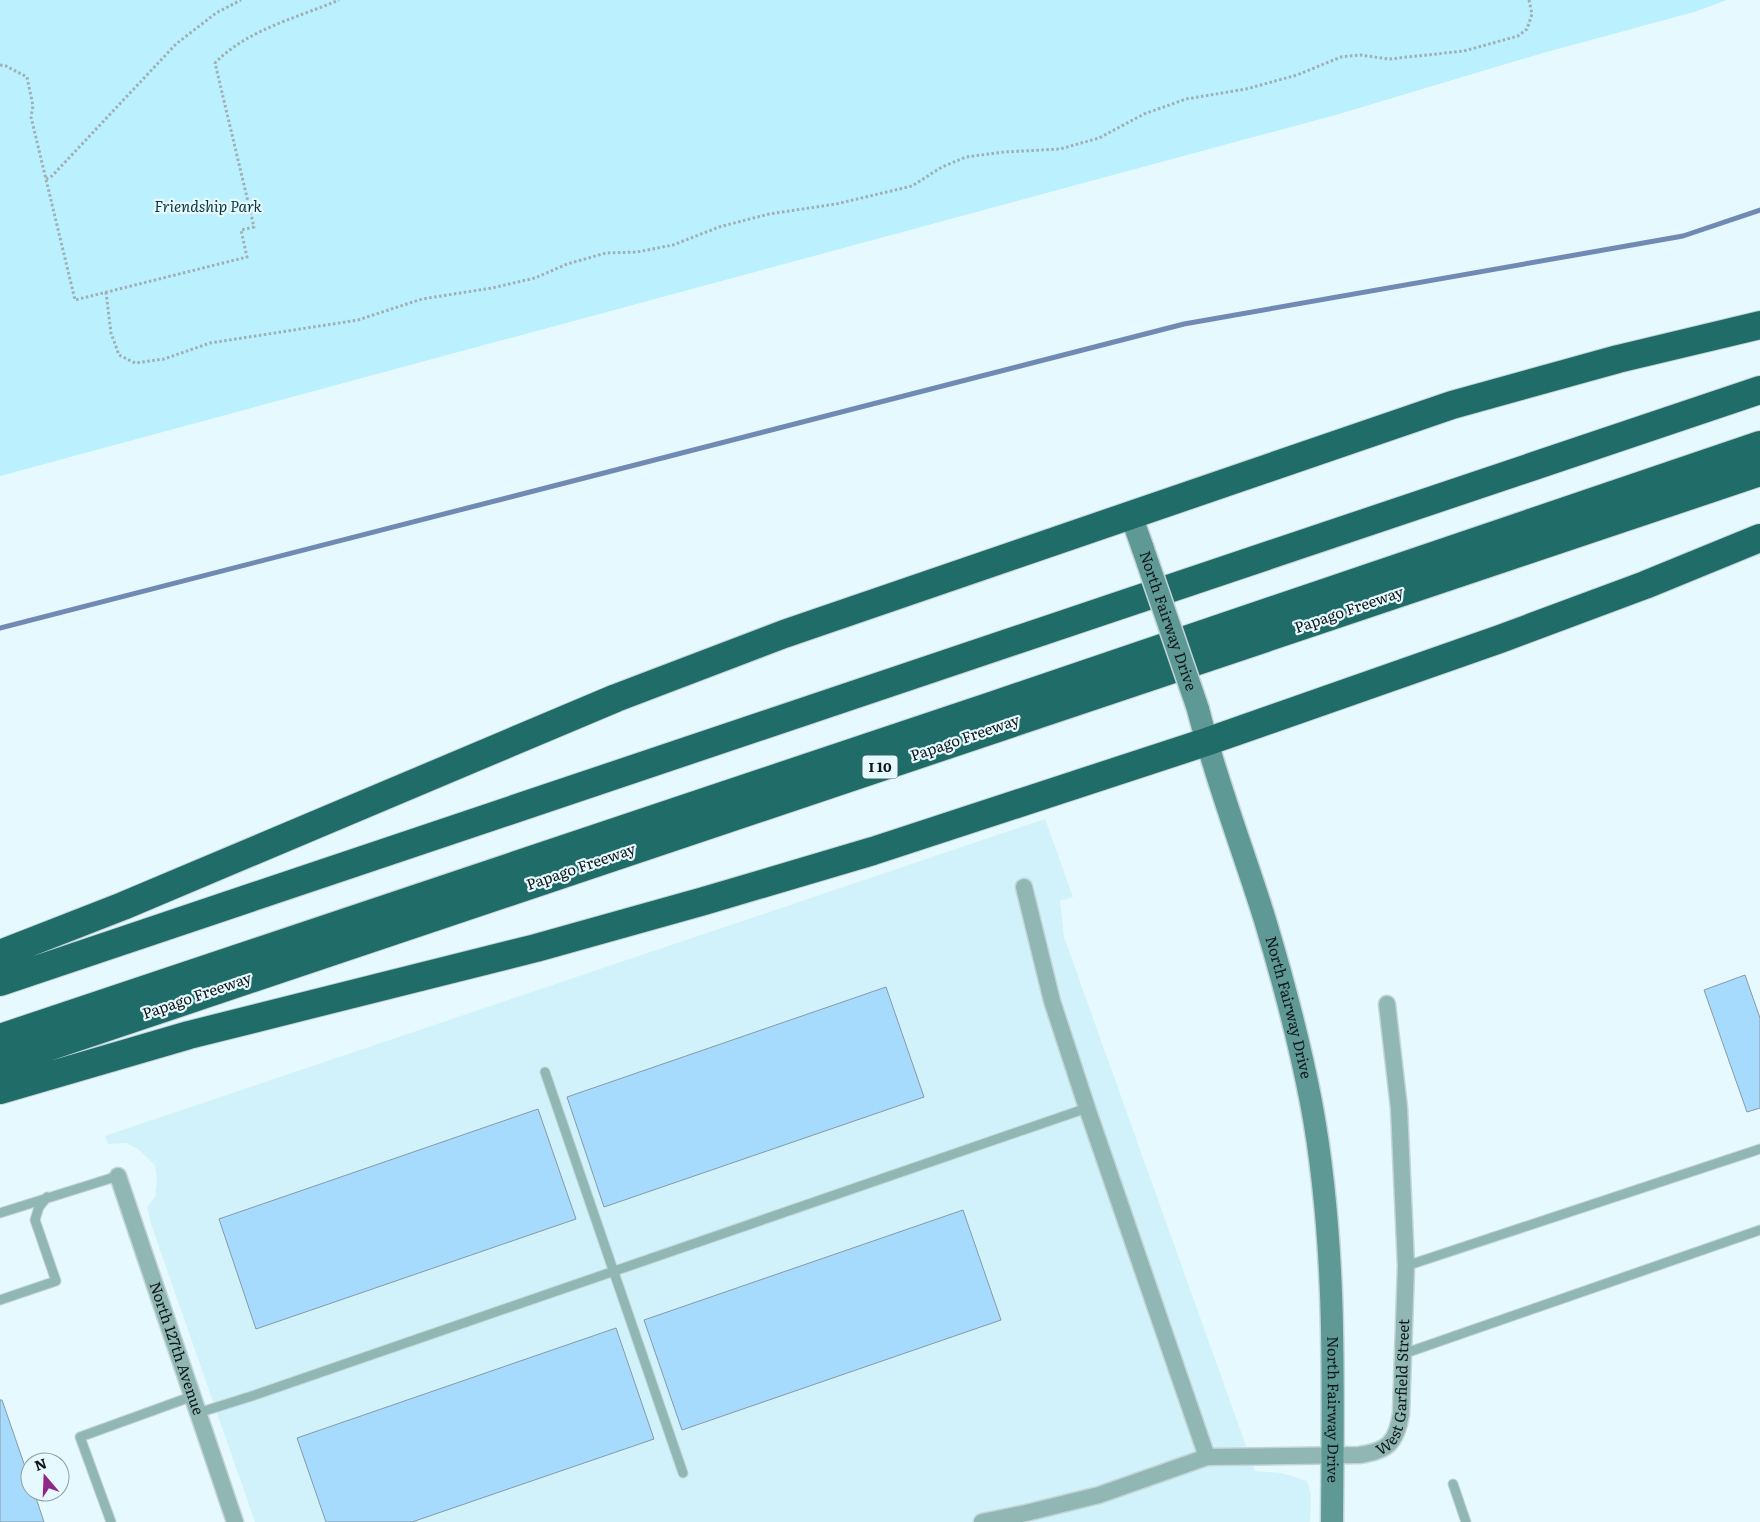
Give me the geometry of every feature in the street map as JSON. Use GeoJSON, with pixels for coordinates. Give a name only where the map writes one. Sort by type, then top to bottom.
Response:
{"type":"FeatureCollection","features":[{"type":"Feature","properties":{"kind":"highway"},"geometry":{"type":"LineString","coordinates":[[0,954],[123,906],[633,691],[784,634],[1452,405],[1618,359],[1760,325]]}},
{"type":"Feature","properties":{"kind":"highway"},"geometry":{"type":"LineString","coordinates":[[0,982],[1760,390]]}},
{"type":"Feature","properties":{"kind":"highway"},"geometry":{"type":"LineString","coordinates":[[0,1038],[1003,702],[1760,445]]}},
{"type":"Feature","properties":{"kind":"highway","name":"Papago Freeway"},"geometry":{"type":"LineString","coordinates":[[0,1063],[1760,472]]}},
{"type":"Feature","properties":{"kind":"highway"},"geometry":{"type":"LineString","coordinates":[[0,1090],[189,1035],[536,948],[873,851],[1206,742],[1500,639],[1645,585],[1760,538]]}},
{"type":"Feature","properties":{"kind":"street","name":"North Fairway Drive"},"geometry":{"type":"LineString","coordinates":[[1131,515],[1198,709],[1206,742],[1265,919],[1291,1012],[1311,1103],[1324,1190],[1330,1280],[1332,1522]]}},
{"type":"Feature","properties":{"kind":"street"},"geometry":{"type":"LineString","coordinates":[[1024,887],[1052,1001],[1207,1457]]}},
{"type":"Feature","properties":{"kind":"street","name":"West Garfield Street"},"geometry":{"type":"LineString","coordinates":[[982,1522],[1099,1495],[1207,1457],[1359,1455],[1385,1449],[1394,1440],[1399,1429],[1401,1414],[1406,1266],[1399,1108],[1387,1004]]}},
{"type":"Feature","properties":{"kind":"street","name":"North 127th Avenue"},"geometry":{"type":"LineString","coordinates":[[118,1176],[235,1522]]}},
{"type":"Feature","properties":{"kind":"lane"},"geometry":{"type":"LineString","coordinates":[[544,1072],[683,1472]]}},
{"type":"Feature","properties":{"kind":"lane"},"geometry":{"type":"LineString","coordinates":[[198,1413],[1087,1108]]}},
{"type":"Feature","properties":{"kind":"lane"},"geometry":{"type":"LineString","coordinates":[[1406,1266],[1760,1149]]}},
{"type":"Feature","properties":{"kind":"lane"},"geometry":{"type":"LineString","coordinates":[[0,1213],[118,1176]]}},
{"type":"Feature","properties":{"kind":"lane"},"geometry":{"type":"LineString","coordinates":[[0,1300],[56,1281],[35,1220],[39,1207],[47,1197]]}},
{"type":"Feature","properties":{"kind":"lane"},"geometry":{"type":"LineString","coordinates":[[1404,1354],[1760,1230]]}},
{"type":"Feature","properties":{"kind":"lane"},"geometry":{"type":"LineString","coordinates":[[111,1522],[80,1437],[192,1396]]}},
{"type":"Feature","properties":{"kind":"lane"},"geometry":{"type":"LineString","coordinates":[[1452,1484],[1466,1522]]}},
{"type":"Feature","properties":{"kind":"path"},"geometry":{"type":"LineString","coordinates":[[46,179],[52,176],[176,44],[216,13],[241,0]]}},
{"type":"Feature","properties":{"kind":"path"},"geometry":{"type":"LineString","coordinates":[[0,65],[6,66],[27,77],[33,106],[31,117],[75,300],[247,257],[241,230],[254,227],[215,63],[228,50],[261,31],[339,0]]}},
{"type":"Feature","properties":{"kind":"path"},"geometry":{"type":"LineString","coordinates":[[106,292],[111,333],[119,355],[135,363],[164,359],[210,343],[358,320],[422,299],[492,288],[535,278],[567,264],[606,253],[637,252],[674,245],[719,227],[769,214],[836,204],[912,186],[942,167],[966,158],[1004,152],[1060,149],[1099,138],[1144,114],[1186,99],[1246,89],[1297,75],[1341,56],[1360,55],[1389,59],[1464,51],[1518,36],[1528,29],[1532,14],[1529,0]]}},
{"type":"Feature","properties":{"kind":"shaded area"},"geometry":{"type":"Polygon","coordinates":[[[1045,819],[1073,897],[1060,901],[1064,937],[1255,1471],[1282,1473],[1307,1481],[1311,1494],[1310,1522],[255,1522],[151,1224],[147,1207],[155,1197],[157,1179],[155,1165],[138,1149],[126,1143],[108,1144],[105,1136],[1045,819]]]}},
{"type":"Feature","properties":{"kind":"green space","name":"Friendship Park"},"geometry":{"type":"Polygon","coordinates":[[[0,0],[1727,0],[1694,12],[1543,53],[1339,114],[0,476],[0,0]]]}},
{"type":"Feature","properties":{"kind":"building"},"geometry":{"type":"Polygon","coordinates":[[[1745,975],[1760,1018],[1760,1108],[1747,1112],[1704,990],[1745,975]]]}},
{"type":"Feature","properties":{"kind":"building"},"geometry":{"type":"Polygon","coordinates":[[[886,987],[924,1097],[604,1207],[567,1097],[886,987]]]}},
{"type":"Feature","properties":{"kind":"building"},"geometry":{"type":"Polygon","coordinates":[[[538,1109],[576,1219],[256,1329],[219,1219],[538,1109]]]}},
{"type":"Feature","properties":{"kind":"building"},"geometry":{"type":"Polygon","coordinates":[[[963,1210],[1001,1320],[682,1430],[644,1320],[963,1210]]]}},
{"type":"Feature","properties":{"kind":"building"},"geometry":{"type":"Polygon","coordinates":[[[616,1328],[654,1439],[412,1522],[326,1522],[297,1438],[616,1328]]]}},
{"type":"Feature","properties":{"kind":"building"},"geometry":{"type":"Polygon","coordinates":[[[0,1400],[2,1400],[20,1452],[20,1502],[37,1502],[44,1522],[0,1522],[0,1400]]]}},
{"type":"Feature","properties":{"kind":"waterway"},"geometry":{"type":"LineString","coordinates":[[0,628],[1184,324],[1683,236],[1760,210]]}}]}
